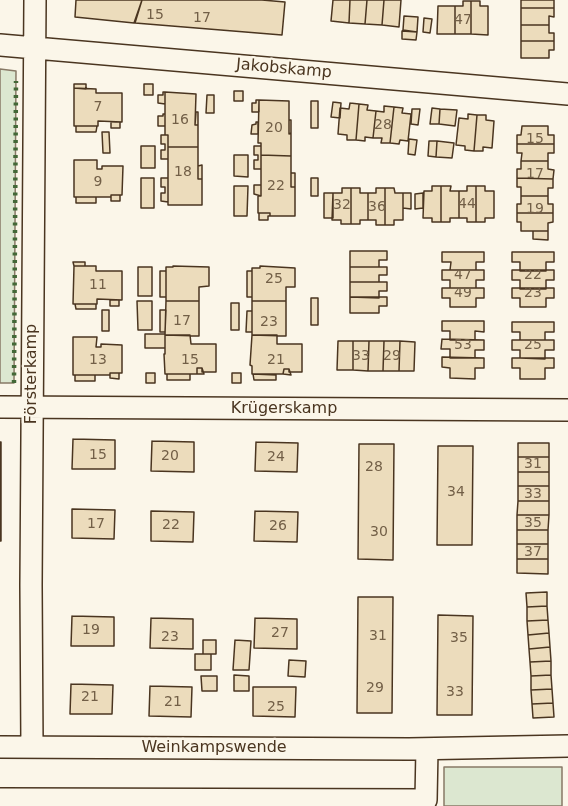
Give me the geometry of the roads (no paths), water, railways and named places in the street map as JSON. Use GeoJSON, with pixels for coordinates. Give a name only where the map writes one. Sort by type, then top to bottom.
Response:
{"type":"FeatureCollection","features":[{"type":"Feature","properties":{"kind":"street","name":"Försterkamp"},"geometry":{"type":"LineString","coordinates":[[32,747],[35,0]]}},
{"type":"Feature","properties":{"kind":"street","name":"Jakobskamp"},"geometry":{"type":"LineString","coordinates":[[0,45],[568,94]]}},
{"type":"Feature","properties":{"kind":"street","name":"Krügerskamp"},"geometry":{"type":"LineString","coordinates":[[0,407],[568,410]]}},
{"type":"Feature","properties":{"kind":"street","name":"Weinkampswende"},"geometry":{"type":"LineString","coordinates":[[0,747],[427,749],[568,747]]}},
{"type":"Feature","properties":{"kind":"street"},"geometry":{"type":"LineString","coordinates":[[0,799],[32,802],[281,803],[426,800],[427,749]]}}]}
